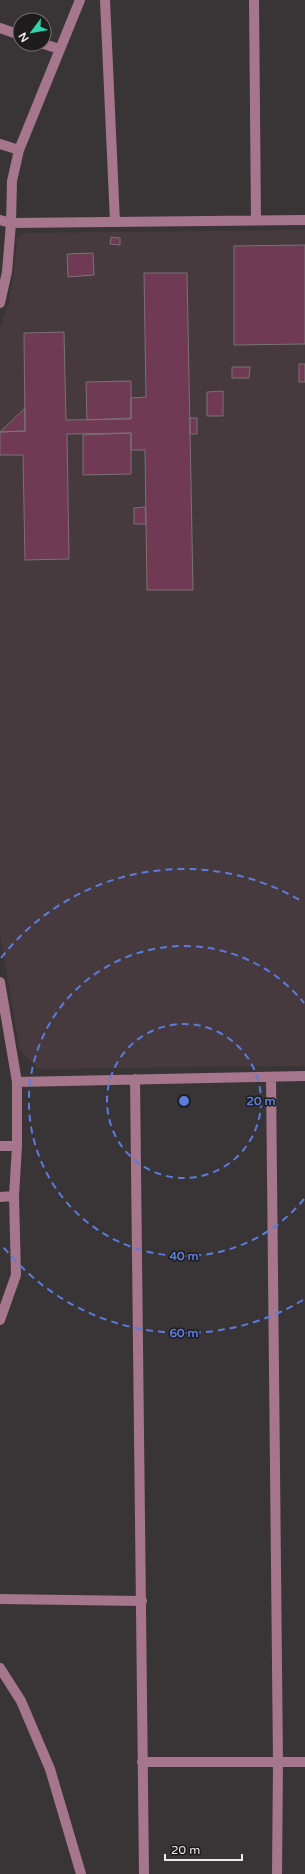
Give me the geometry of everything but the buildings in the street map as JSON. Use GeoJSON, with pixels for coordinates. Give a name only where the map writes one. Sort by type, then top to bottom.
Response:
{"type":"FeatureCollection","features":[{"type":"Feature","properties":{"kind":"street"},"geometry":{"type":"LineString","coordinates":[[0,303],[7,272],[11,223],[12,181],[19,150],[80,0]]}},
{"type":"Feature","properties":{"kind":"street"},"geometry":{"type":"LineString","coordinates":[[105,0],[115,222]]}},
{"type":"Feature","properties":{"kind":"street"},"geometry":{"type":"LineString","coordinates":[[254,0],[256,220]]}},
{"type":"Feature","properties":{"kind":"street"},"geometry":{"type":"LineString","coordinates":[[0,28],[12,32]]}},
{"type":"Feature","properties":{"kind":"street"},"geometry":{"type":"LineString","coordinates":[[52,47],[59,49]]}},
{"type":"Feature","properties":{"kind":"street"},"geometry":{"type":"LineString","coordinates":[[0,144],[19,150]]}},
{"type":"Feature","properties":{"kind":"street"},"geometry":{"type":"LineString","coordinates":[[0,220],[11,223],[305,220]]}},
{"type":"Feature","properties":{"kind":"street"},"geometry":{"type":"LineString","coordinates":[[0,982],[17,1082],[17,1146],[14,1196],[16,1275],[0,1320]]}},
{"type":"Feature","properties":{"kind":"street"},"geometry":{"type":"LineString","coordinates":[[17,1082],[305,1076]]}},
{"type":"Feature","properties":{"kind":"street"},"geometry":{"type":"LineString","coordinates":[[271,1077],[278,1762],[277,1874]]}},
{"type":"Feature","properties":{"kind":"street"},"geometry":{"type":"LineString","coordinates":[[135,1079],[144,1874]]}},
{"type":"Feature","properties":{"kind":"street"},"geometry":{"type":"LineString","coordinates":[[0,1146],[17,1146]]}},
{"type":"Feature","properties":{"kind":"street"},"geometry":{"type":"LineString","coordinates":[[0,1196],[14,1196]]}},
{"type":"Feature","properties":{"kind":"street"},"geometry":{"type":"LineString","coordinates":[[0,1599],[142,1601]]}},
{"type":"Feature","properties":{"kind":"street"},"geometry":{"type":"LineString","coordinates":[[0,1668],[21,1701],[50,1769],[81,1874]]}},
{"type":"Feature","properties":{"kind":"street"},"geometry":{"type":"LineString","coordinates":[[142,1762],[305,1762]]}},
{"type":"Feature","properties":{"kind":"shaded area"},"geometry":{"type":"Polygon","coordinates":[[[305,230],[305,1066],[38,1069],[20,1050],[0,935],[0,329],[9,302],[14,272],[17,238],[25,233],[305,230]]]}}]}
